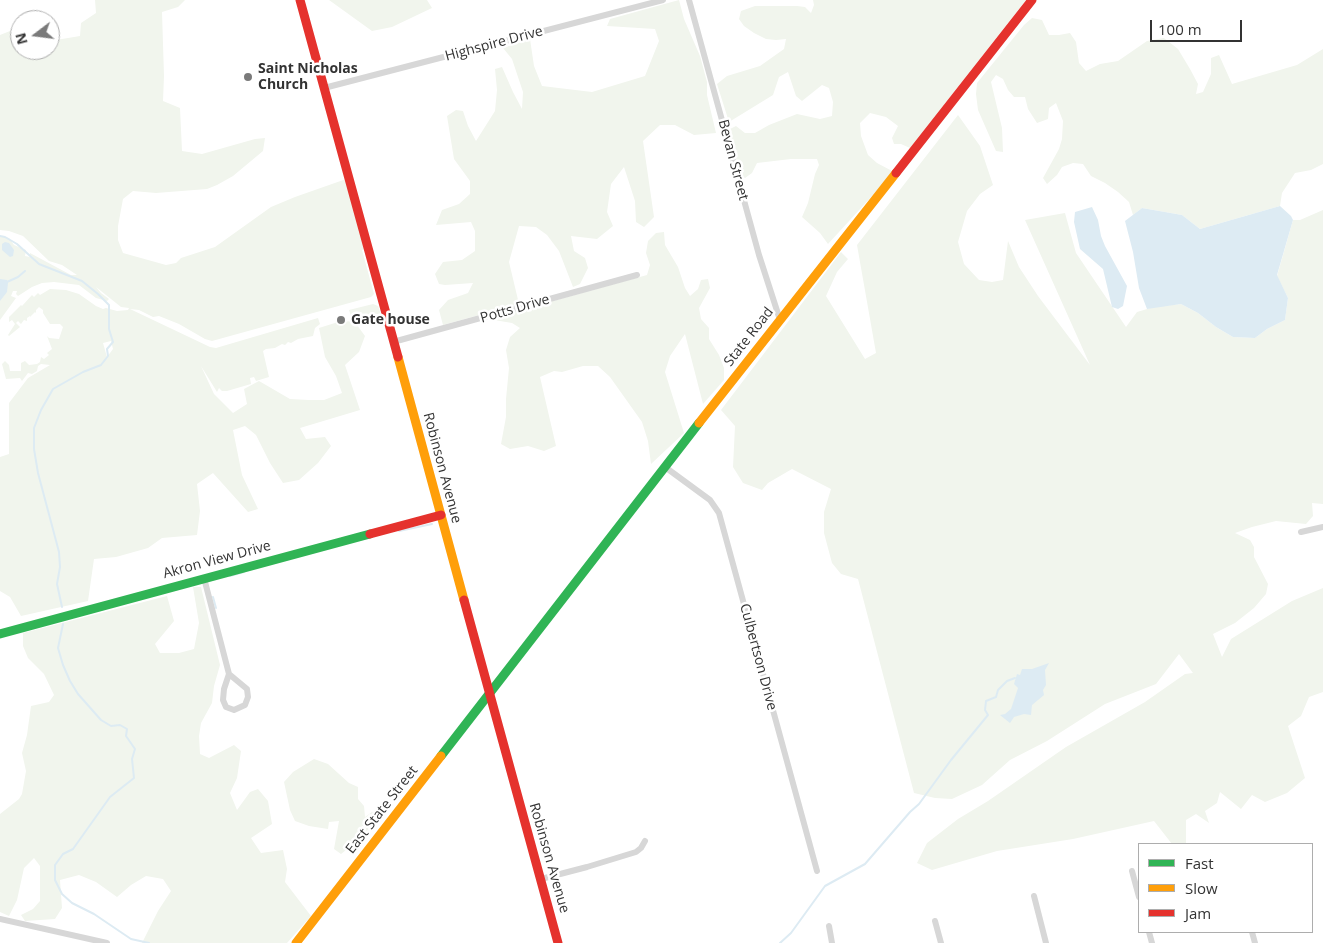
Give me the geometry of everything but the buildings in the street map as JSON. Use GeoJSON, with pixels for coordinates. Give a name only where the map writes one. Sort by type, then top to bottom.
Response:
{"type":"FeatureCollection","features":[{"type":"Feature","properties":{"kind":"street","name":"Robinson Avenue"},"geometry":{"type":"LineString","coordinates":[[300,0],[558,943]]}},
{"type":"Feature","properties":{"kind":"street","name":"Highspire Drive"},"geometry":{"type":"LineString","coordinates":[[324,88],[663,0]]}},
{"type":"Feature","properties":{"kind":"street","name":"Bevan Street"},"geometry":{"type":"LineString","coordinates":[[689,0],[757,248],[780,320]]}},
{"type":"Feature","properties":{"kind":"street","name":"State Road"},"geometry":{"type":"LineString","coordinates":[[489,693],[1032,0]]}},
{"type":"Feature","properties":{"kind":"street","name":"Potts Drive"},"geometry":{"type":"LineString","coordinates":[[393,342],[637,275]]}},
{"type":"Feature","properties":{"kind":"street","name":"Culbertson Drive"},"geometry":{"type":"LineString","coordinates":[[665,467],[710,500],[719,513],[817,871]]}},
{"type":"Feature","properties":{"kind":"street","name":"Akron View Drive"},"geometry":{"type":"LineString","coordinates":[[0,634],[441,515]]}},
{"type":"Feature","properties":{"kind":"street"},"geometry":{"type":"LineString","coordinates":[[1301,532],[1323,526]]}},
{"type":"Feature","properties":{"kind":"street"},"geometry":{"type":"LineString","coordinates":[[204,578],[229,674],[247,689],[248,694],[245,705],[234,710],[226,707],[223,700],[225,682],[229,674]]}},
{"type":"Feature","properties":{"kind":"street","name":"East State Street"},"geometry":{"type":"LineString","coordinates":[[296,943],[489,693]]}},
{"type":"Feature","properties":{"kind":"street"},"geometry":{"type":"LineString","coordinates":[[540,879],[636,852],[642,848],[645,841]]}},
{"type":"Feature","properties":{"kind":"street"},"geometry":{"type":"LineString","coordinates":[[1132,871],[1138,892]]}},
{"type":"Feature","properties":{"kind":"street"},"geometry":{"type":"LineString","coordinates":[[1034,896],[1046,943]]}},
{"type":"Feature","properties":{"kind":"street"},"geometry":{"type":"LineString","coordinates":[[0,919],[107,943]]}},
{"type":"Feature","properties":{"kind":"street"},"geometry":{"type":"LineString","coordinates":[[934,921],[941,943]]}},
{"type":"Feature","properties":{"kind":"street"},"geometry":{"type":"LineString","coordinates":[[829,926],[832,943]]}},
{"type":"Feature","properties":{"kind":"shaded area"},"geometry":{"type":"Polygon","coordinates":[[[95,0],[185,0],[178,7],[162,12],[163,101],[180,108],[182,151],[202,154],[265,138],[263,151],[233,176],[217,185],[207,189],[156,193],[133,191],[123,199],[118,226],[118,240],[123,253],[166,265],[176,263],[181,258],[215,247],[271,207],[349,178],[368,248],[362,250],[374,294],[371,297],[212,341],[159,316],[153,317],[139,310],[130,309],[210,347],[216,348],[318,318],[320,324],[315,328],[313,336],[263,351],[269,377],[256,381],[254,377],[250,378],[251,384],[227,391],[222,391],[219,388],[217,392],[201,366],[214,394],[233,413],[247,404],[244,389],[259,381],[290,399],[324,400],[342,393],[336,376],[325,357],[319,328],[338,322],[354,321],[365,336],[359,352],[345,365],[360,410],[300,428],[306,439],[325,437],[331,446],[318,463],[299,480],[283,483],[270,463],[256,435],[245,426],[233,430],[242,475],[258,509],[248,512],[213,473],[197,484],[200,511],[197,535],[162,538],[148,548],[116,557],[94,559],[88,601],[21,616],[10,597],[0,591],[0,457],[9,454],[9,403],[28,378],[50,365],[41,364],[38,366],[37,371],[32,374],[28,373],[22,381],[20,378],[6,379],[2,364],[5,361],[9,365],[10,371],[21,371],[21,363],[25,361],[29,365],[37,364],[40,362],[41,357],[44,359],[49,355],[47,353],[52,349],[47,336],[59,339],[63,327],[60,324],[50,324],[43,310],[39,307],[36,313],[27,318],[27,321],[24,320],[21,324],[18,321],[16,323],[20,327],[9,336],[15,324],[12,320],[9,322],[9,317],[32,295],[34,297],[38,293],[40,295],[50,289],[66,290],[79,294],[103,309],[117,311],[128,310],[129,308],[121,307],[96,287],[109,299],[107,301],[96,298],[79,285],[54,282],[42,283],[18,296],[16,294],[17,291],[13,291],[11,296],[16,298],[0,320],[0,236],[9,238],[14,245],[26,250],[25,256],[30,257],[30,253],[71,275],[77,275],[62,265],[49,261],[23,236],[0,230],[0,35],[10,31],[10,60],[60,60],[60,39],[80,36],[81,23],[96,13],[95,0]],[[111,341],[103,343],[107,357],[113,349],[111,341]]]}},
{"type":"Feature","properties":{"kind":"shaded area"},"geometry":{"type":"Polygon","coordinates":[[[329,0],[427,0],[432,8],[392,27],[372,31],[329,0]]]}},
{"type":"Feature","properties":{"kind":"shaded area"},"geometry":{"type":"Polygon","coordinates":[[[679,0],[684,19],[700,56],[707,82],[707,95],[716,133],[694,135],[675,125],[660,125],[643,141],[654,217],[644,227],[636,222],[635,201],[624,167],[611,184],[607,212],[613,226],[597,239],[571,236],[574,251],[585,258],[588,268],[580,284],[573,287],[559,251],[547,235],[536,227],[519,226],[509,262],[519,304],[443,325],[439,310],[448,300],[468,293],[473,283],[439,284],[435,274],[443,262],[462,260],[475,251],[475,231],[471,222],[436,225],[442,210],[459,204],[470,194],[470,181],[454,159],[447,116],[456,110],[463,111],[476,141],[495,111],[497,90],[495,69],[502,67],[522,109],[523,92],[512,59],[503,48],[530,39],[534,66],[542,86],[592,92],[645,76],[659,41],[655,29],[607,26],[610,19],[679,0]]]}},
{"type":"Feature","properties":{"kind":"shaded area"},"geometry":{"type":"Polygon","coordinates":[[[813,0],[1026,0],[910,148],[901,144],[894,144],[892,138],[898,126],[886,117],[870,113],[860,123],[861,136],[868,155],[877,163],[894,172],[828,244],[820,233],[802,217],[819,165],[817,159],[791,159],[757,163],[752,173],[745,178],[740,174],[728,130],[736,126],[745,133],[755,133],[769,125],[797,114],[820,119],[832,116],[833,102],[829,88],[822,85],[802,101],[796,96],[788,72],[779,77],[773,95],[729,122],[717,84],[727,76],[760,66],[784,49],[786,39],[766,39],[744,26],[739,19],[741,11],[755,6],[797,6],[805,7],[811,13],[814,5],[813,0]]]}},
{"type":"Feature","properties":{"kind":"shaded area"},"geometry":{"type":"Polygon","coordinates":[[[1032,18],[1042,20],[1049,35],[1070,33],[1076,42],[1079,63],[1086,71],[1100,64],[1118,61],[1147,41],[1164,38],[1178,49],[1190,69],[1198,84],[1196,94],[1203,92],[1211,74],[1211,58],[1219,55],[1232,84],[1297,65],[1323,49],[1323,164],[1311,170],[1295,173],[1282,193],[1280,206],[1200,229],[1182,215],[1142,208],[1133,215],[1129,202],[1105,183],[1091,176],[1083,164],[1073,163],[1062,167],[1057,175],[1047,184],[1043,178],[1059,149],[1062,139],[1063,121],[1056,103],[1049,108],[1048,119],[1037,123],[1028,109],[1025,97],[1014,97],[1003,79],[996,75],[991,82],[1002,128],[1003,152],[996,151],[978,110],[976,94],[977,83],[1024,25],[1032,18]]]}},
{"type":"Feature","properties":{"kind":"shaded area"},"geometry":{"type":"Polygon","coordinates":[[[958,115],[980,146],[993,185],[980,194],[967,211],[958,242],[964,264],[979,280],[992,282],[1003,280],[1008,241],[1019,267],[1038,296],[1090,365],[1025,220],[1065,213],[1076,253],[1126,327],[1137,312],[1154,307],[1181,304],[1198,313],[1233,337],[1255,338],[1267,329],[1285,320],[1288,298],[1277,276],[1293,220],[1300,220],[1323,210],[1323,504],[1312,503],[1313,516],[1306,524],[1276,521],[1235,533],[1250,540],[1254,547],[1254,557],[1268,584],[1266,594],[1254,608],[1235,623],[1213,634],[1222,657],[1231,639],[1292,601],[1323,588],[1323,692],[1309,697],[1301,716],[1288,726],[1305,778],[1287,793],[1265,802],[1252,795],[1241,809],[1220,792],[1217,803],[1205,811],[1209,823],[1196,814],[1186,820],[1186,843],[1171,843],[1154,821],[1073,839],[997,851],[932,870],[917,863],[927,843],[958,819],[988,801],[1066,747],[1145,702],[1185,674],[1193,673],[1179,654],[1156,684],[1105,704],[1047,741],[1010,760],[982,785],[952,799],[935,798],[914,793],[858,579],[841,574],[832,563],[824,533],[824,512],[831,489],[792,469],[768,483],[762,490],[743,483],[733,467],[735,426],[721,410],[841,252],[848,259],[837,272],[826,296],[865,359],[876,353],[857,245],[958,115]]]}},
{"type":"Feature","properties":{"kind":"shaded area"},"geometry":{"type":"Polygon","coordinates":[[[1280,206],[1293,220],[1277,275],[1288,298],[1285,320],[1267,329],[1255,338],[1233,337],[1198,313],[1181,304],[1147,309],[1139,288],[1125,221],[1142,208],[1182,215],[1200,229],[1280,206]]]}},
{"type":"Feature","properties":{"kind":"shaded area"},"geometry":{"type":"Polygon","coordinates":[[[1092,207],[1098,220],[1105,246],[1127,286],[1123,306],[1118,309],[1112,307],[1103,269],[1080,249],[1074,222],[1075,212],[1092,207]]]}},
{"type":"Feature","properties":{"kind":"shaded area"},"geometry":{"type":"Polygon","coordinates":[[[664,232],[665,245],[678,267],[685,288],[690,296],[698,289],[701,280],[708,279],[710,288],[699,308],[701,319],[709,328],[709,339],[719,355],[724,368],[724,380],[703,404],[685,334],[670,356],[665,372],[684,433],[651,464],[648,441],[642,422],[610,377],[598,366],[583,366],[562,372],[554,371],[540,377],[556,446],[544,451],[528,446],[510,449],[501,444],[506,417],[509,368],[506,350],[510,337],[520,328],[512,323],[488,319],[647,275],[650,265],[646,253],[648,241],[656,233],[664,232]]]}},
{"type":"Feature","properties":{"kind":"shaded area"},"geometry":{"type":"Polygon","coordinates":[[[5,242],[9,243],[14,250],[13,256],[10,257],[2,250],[2,244],[5,242]]]}},
{"type":"Feature","properties":{"kind":"shaded area"},"geometry":{"type":"Polygon","coordinates":[[[0,279],[7,280],[8,283],[7,292],[0,301],[0,279]]]}},
{"type":"Feature","properties":{"kind":"shaded area"},"geometry":{"type":"Polygon","coordinates":[[[373,304],[378,306],[382,317],[364,324],[359,318],[352,319],[349,310],[373,304]]]}},
{"type":"Feature","properties":{"kind":"shaded area"},"geometry":{"type":"Polygon","coordinates":[[[193,587],[201,587],[220,665],[214,686],[212,703],[201,723],[199,736],[200,754],[209,758],[234,745],[241,751],[237,778],[230,793],[237,810],[250,792],[258,789],[268,801],[272,824],[251,838],[261,853],[283,850],[287,869],[285,882],[311,916],[287,943],[142,943],[158,911],[171,891],[163,879],[146,876],[131,885],[117,897],[96,882],[79,875],[60,880],[62,908],[55,919],[25,921],[21,915],[33,909],[40,901],[40,866],[34,858],[24,868],[17,900],[9,916],[0,912],[0,814],[19,799],[22,794],[26,771],[22,753],[27,735],[31,706],[49,702],[54,695],[44,674],[28,658],[23,646],[23,633],[167,596],[174,621],[155,644],[160,653],[179,653],[194,649],[199,623],[193,587]]]}},
{"type":"Feature","properties":{"kind":"shaded area"},"geometry":{"type":"Polygon","coordinates":[[[1049,663],[1045,670],[1046,685],[1043,690],[1044,695],[1032,705],[1031,715],[1024,714],[1014,717],[1010,723],[1000,715],[1005,714],[1011,709],[1018,688],[1014,684],[1017,674],[1020,675],[1022,669],[1032,669],[1049,663]]]}},
{"type":"Feature","properties":{"kind":"shaded area"},"geometry":{"type":"Polygon","coordinates":[[[314,759],[328,764],[349,783],[358,787],[358,799],[364,806],[365,817],[372,812],[383,815],[369,832],[341,854],[334,849],[339,821],[329,822],[328,829],[309,826],[295,821],[290,810],[284,782],[293,772],[314,759]]]}},
{"type":"Feature","properties":{"kind":"waterway"},"geometry":{"type":"LineString","coordinates":[[0,236],[17,244],[39,264],[82,281],[109,305],[109,329],[113,342],[107,349],[108,356],[101,365],[83,372],[53,389],[41,410],[34,428],[34,449],[38,473],[59,552],[60,567],[57,584],[62,607]]}},
{"type":"Feature","properties":{"kind":"waterway"},"geometry":{"type":"LineString","coordinates":[[7,282],[25,271]]}},
{"type":"Feature","properties":{"kind":"waterway"},"geometry":{"type":"LineString","coordinates":[[399,531],[432,524]]}},
{"type":"Feature","properties":{"kind":"waterway"},"geometry":{"type":"LineString","coordinates":[[230,576],[244,572]]}},
{"type":"Feature","properties":{"kind":"waterway"},"geometry":{"type":"LineString","coordinates":[[213,597],[216,608]]}},
{"type":"Feature","properties":{"kind":"waterway"},"geometry":{"type":"LineString","coordinates":[[63,624],[58,648],[70,681],[78,694],[101,720],[111,726],[120,725],[127,729],[126,736],[135,749],[132,759],[134,778],[110,797],[73,849],[63,854],[55,865],[55,880],[62,894],[72,903],[94,914],[131,939],[149,943]]}},
{"type":"Feature","properties":{"kind":"waterway"},"geometry":{"type":"LineString","coordinates":[[780,943],[791,933],[825,886],[865,864],[919,804],[951,760],[988,715],[985,710],[986,701],[996,697],[998,690],[1007,681],[1015,678]]}},
{"type":"Feature","properties":{"kind":"traffic: fast"},"geometry":{"type":"LineString","coordinates":[[441,756],[699,423]]}},
{"type":"Feature","properties":{"kind":"traffic: fast"},"geometry":{"type":"LineString","coordinates":[[0,634],[370,534]]}},
{"type":"Feature","properties":{"kind":"traffic: slow"},"geometry":{"type":"LineString","coordinates":[[699,423],[896,173]]}},
{"type":"Feature","properties":{"kind":"traffic: slow"},"geometry":{"type":"LineString","coordinates":[[398,357],[464,600]]}},
{"type":"Feature","properties":{"kind":"traffic: slow"},"geometry":{"type":"LineString","coordinates":[[296,943],[441,756]]}},
{"type":"Feature","properties":{"kind":"traffic: jam"},"geometry":{"type":"LineString","coordinates":[[300,0],[398,357]]}},
{"type":"Feature","properties":{"kind":"traffic: jam"},"geometry":{"type":"LineString","coordinates":[[896,173],[1032,0]]}},
{"type":"Feature","properties":{"kind":"traffic: jam"},"geometry":{"type":"LineString","coordinates":[[370,534],[441,515]]}},
{"type":"Feature","properties":{"kind":"traffic: jam"},"geometry":{"type":"LineString","coordinates":[[464,600],[558,943]]}},
{"type":"Feature","properties":{"kind":"place","name":"Saint Nicholas Church"},"geometry":{"type":"Point","coordinates":[248,77]}},
{"type":"Feature","properties":{"kind":"place","name":"Gate house"},"geometry":{"type":"Point","coordinates":[341,320]}}]}
